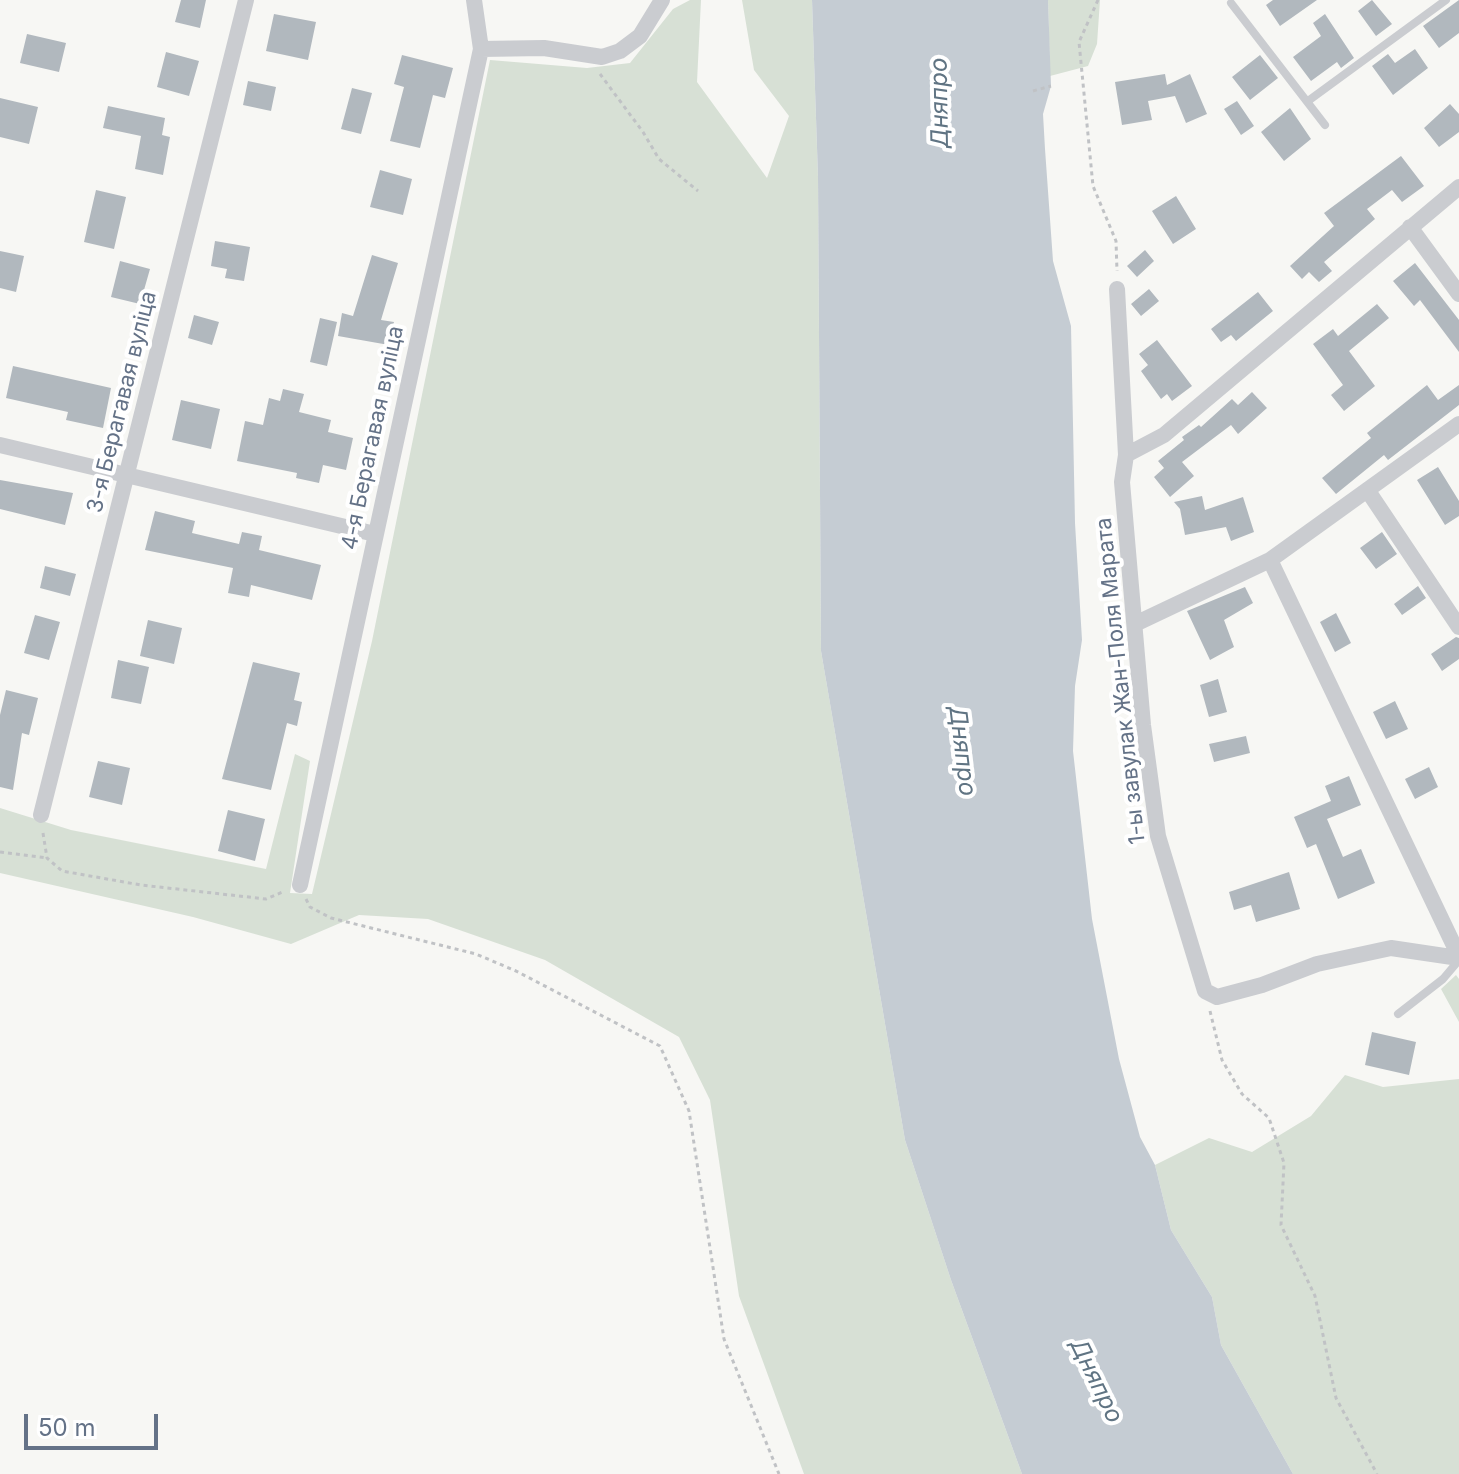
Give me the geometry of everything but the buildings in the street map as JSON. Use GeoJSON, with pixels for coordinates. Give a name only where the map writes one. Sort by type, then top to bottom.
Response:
{"type":"FeatureCollection","features":[{"type":"Feature","properties":{"kind":"street","name":"3-я Берагавая вуліца"},"geometry":{"type":"LineString","coordinates":[[41,815],[246,0]]}},
{"type":"Feature","properties":{"kind":"street","name":"4-я Берагавая вуліца"},"geometry":{"type":"LineString","coordinates":[[300,885],[481,49],[474,0]]}},
{"type":"Feature","properties":{"kind":"street"},"geometry":{"type":"LineString","coordinates":[[481,49],[544,48],[602,57],[620,51],[640,36],[662,0]]}},
{"type":"Feature","properties":{"kind":"street"},"geometry":{"type":"LineString","coordinates":[[1126,455],[1164,435],[1459,187]]}},
{"type":"Feature","properties":{"kind":"street"},"geometry":{"type":"LineString","coordinates":[[1410,227],[1459,294]]}},
{"type":"Feature","properties":{"kind":"street","name":"1-ы завулак Жан-Поля Марата"},"geometry":{"type":"LineString","coordinates":[[1117,289],[1126,455],[1122,482],[1158,836],[1205,991]]}},
{"type":"Feature","properties":{"kind":"street"},"geometry":{"type":"LineString","coordinates":[[1135,624],[1270,560],[1459,424]]}},
{"type":"Feature","properties":{"kind":"street"},"geometry":{"type":"LineString","coordinates":[[0,445],[375,534]]}},
{"type":"Feature","properties":{"kind":"street"},"geometry":{"type":"LineString","coordinates":[[1368,491],[1459,627]]}},
{"type":"Feature","properties":{"kind":"street"},"geometry":{"type":"LineString","coordinates":[[1270,560],[1459,958]]}},
{"type":"Feature","properties":{"kind":"street"},"geometry":{"type":"LineString","coordinates":[[1205,991],[1217,997],[1262,985],[1317,964],[1391,948],[1459,958]]}},
{"type":"Feature","properties":{"kind":"lane"},"geometry":{"type":"LineString","coordinates":[[1308,101],[1446,0]]}},
{"type":"Feature","properties":{"kind":"lane"},"geometry":{"type":"LineString","coordinates":[[1231,3],[1325,125]]}},
{"type":"Feature","properties":{"kind":"lane"},"geometry":{"type":"LineString","coordinates":[[1398,1014],[1443,979],[1459,958]]}},
{"type":"Feature","properties":{"kind":"path"},"geometry":{"type":"LineString","coordinates":[[1098,0],[1079,42],[1093,186],[1116,241],[1117,289]]}},
{"type":"Feature","properties":{"kind":"path"},"geometry":{"type":"LineString","coordinates":[[585,56],[643,132],[650,149],[698,191]]}},
{"type":"Feature","properties":{"kind":"path"},"geometry":{"type":"LineString","coordinates":[[1033,91],[1051,86]]}},
{"type":"Feature","properties":{"kind":"path"},"geometry":{"type":"LineString","coordinates":[[41,815],[47,858]]}},
{"type":"Feature","properties":{"kind":"path"},"geometry":{"type":"LineString","coordinates":[[0,852],[47,858],[62,871],[141,885],[266,899],[300,885],[310,907],[331,918],[476,954],[609,1017],[660,1046],[689,1111],[724,1339],[779,1474]]}},
{"type":"Feature","properties":{"kind":"path"},"geometry":{"type":"LineString","coordinates":[[1205,991],[1222,1060],[1242,1094],[1269,1118],[1284,1163],[1281,1225],[1315,1296],[1336,1398],[1377,1474]]}},
{"type":"Feature","properties":{"kind":"shaded area"},"geometry":{"type":"Polygon","coordinates":[[[690,0],[701,0],[697,82],[767,178],[789,116],[754,70],[742,0],[812,0],[818,177],[821,651],[905,1140],[951,1280],[1022,1474],[804,1474],[739,1296],[710,1100],[679,1037],[545,960],[428,919],[359,915],[291,944],[193,917],[0,873],[0,808],[71,830],[266,869],[295,754],[310,761],[290,893],[312,894],[372,641],[490,60],[587,68],[630,63],[673,9],[690,0]]]}},
{"type":"Feature","properties":{"kind":"shaded area"},"geometry":{"type":"Polygon","coordinates":[[[1048,0],[1100,0],[1097,44],[1088,66],[1050,76],[1048,0]]]}},
{"type":"Feature","properties":{"kind":"shaded area"},"geometry":{"type":"Polygon","coordinates":[[[1456,975],[1459,979],[1459,1022],[1441,989],[1456,975]]]}},
{"type":"Feature","properties":{"kind":"shaded area"},"geometry":{"type":"Polygon","coordinates":[[[1345,1075],[1383,1087],[1459,1079],[1459,1474],[1293,1474],[1221,1345],[1212,1297],[1171,1230],[1155,1165],[1209,1138],[1252,1152],[1311,1116],[1345,1075]]]}},
{"type":"Feature","properties":{"kind":"water","name":"Дняпро"},"geometry":{"type":"Polygon","coordinates":[[[812,0],[1048,0],[1051,86],[1043,114],[1053,261],[1071,326],[1075,523],[1082,640],[1075,686],[1073,751],[1092,919],[1119,1059],[1140,1137],[1155,1165],[1171,1230],[1212,1297],[1221,1345],[1293,1474],[1022,1474],[951,1280],[905,1140],[821,651],[818,177],[812,0]]]}}]}
